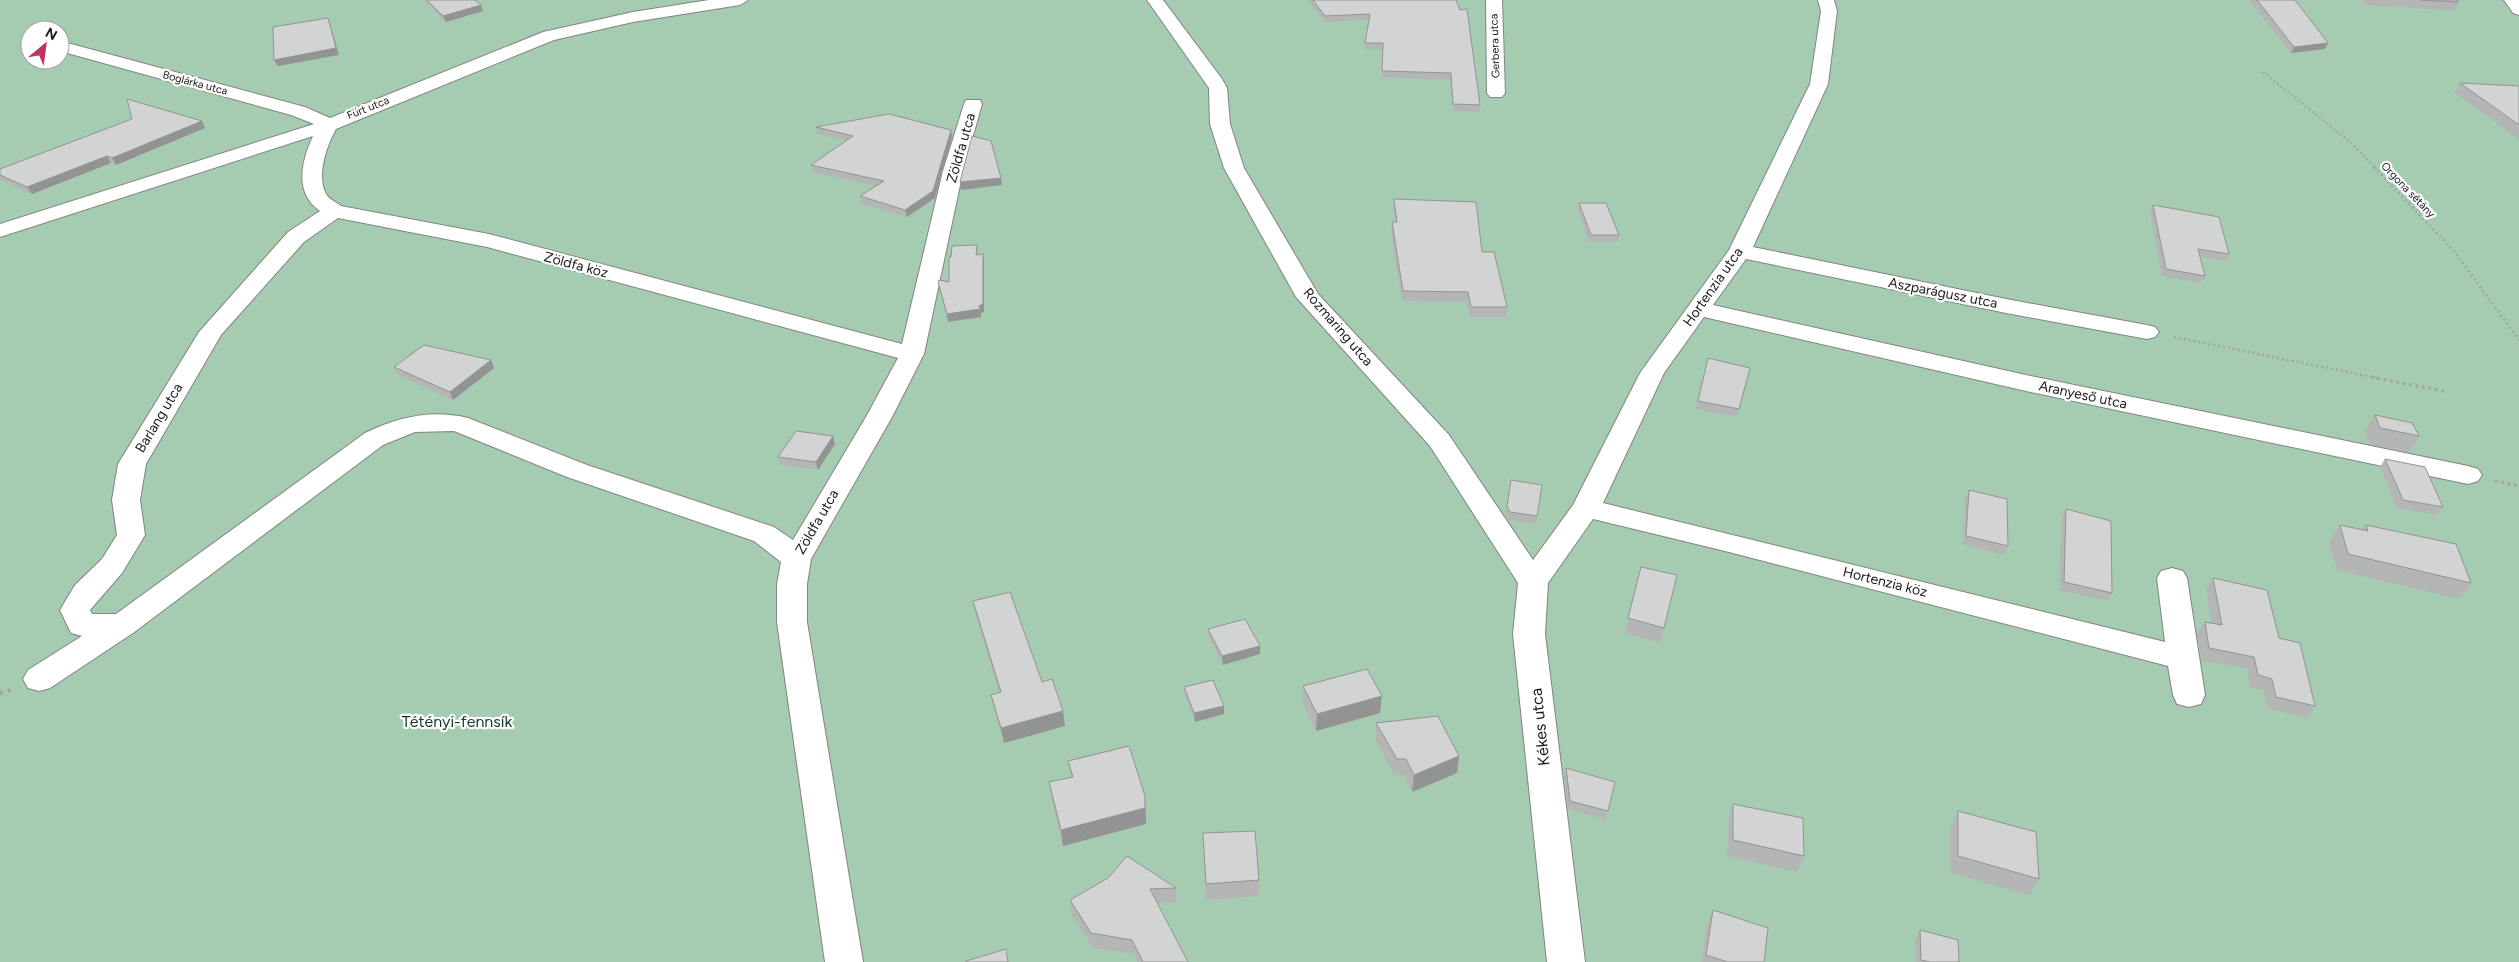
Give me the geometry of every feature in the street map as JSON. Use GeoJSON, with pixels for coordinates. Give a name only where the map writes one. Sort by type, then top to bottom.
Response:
{"type":"FeatureCollection","features":[{"type":"Feature","properties":{"kind":"street","name":"Fürt utca"},"geometry":{"type":"LineString","coordinates":[[0,231],[329,125],[549,36],[633,17],[740,0]]}},
{"type":"Feature","properties":{"kind":"street","name":"Rozmaring utca"},"geometry":{"type":"LineString","coordinates":[[1155,0],[1214,79],[1218,88],[1220,124],[1234,168],[1308,296],[1440,441],[1533,582]]}},
{"type":"Feature","properties":{"kind":"street","name":"Gerbera utca"},"geometry":{"type":"LineString","coordinates":[[1494,0],[1496,92]]}},
{"type":"Feature","properties":{"kind":"street","name":"Hortenzia utca"},"geometry":{"type":"LineString","coordinates":[[1586,508],[1652,373],[1740,251],[1819,84],[1829,11],[1826,0]]}},
{"type":"Feature","properties":{"kind":"street"},"geometry":{"type":"LineString","coordinates":[[2512,0],[2519,10]]}},
{"type":"Feature","properties":{"kind":"street","name":"Boglárka utca"},"geometry":{"type":"LineString","coordinates":[[70,49],[298,111],[318,118],[329,125]]}},
{"type":"Feature","properties":{"kind":"street","name":"Zöldfa utca"},"geometry":{"type":"LineString","coordinates":[[844,962],[792,622],[792,584],[796,559],[912,354],[953,171],[973,104]]}},
{"type":"Feature","properties":{"kind":"street"},"geometry":{"type":"LineString","coordinates":[[329,125],[314,157],[313,188],[318,199],[334,211]]}},
{"type":"Feature","properties":{"kind":"street","name":"Zöldfa köz"},"geometry":{"type":"LineString","coordinates":[[334,211],[489,241],[912,354]]}},
{"type":"Feature","properties":{"kind":"street","name":"Barlang utca"},"geometry":{"type":"LineString","coordinates":[[122,625],[82,624],[74,610],[86,593],[112,566],[131,534],[126,500],[132,464],[211,332],[296,237],[334,211]]}},
{"type":"Feature","properties":{"kind":"street","name":"Aszparágusz utca"},"geometry":{"type":"LineString","coordinates":[[1740,251],[1997,304],[2147,332]]}},
{"type":"Feature","properties":{"kind":"street","name":"Aranyeső utca"},"geometry":{"type":"LineString","coordinates":[[1700,309],[2026,383],[2468,475]]}},
{"type":"Feature","properties":{"kind":"street"},"geometry":{"type":"LineString","coordinates":[[39,679],[122,625],[374,439],[395,428],[420,422],[444,421],[459,424],[577,471],[764,534],[781,545],[796,559]]}},
{"type":"Feature","properties":{"kind":"street"},"geometry":{"type":"LineString","coordinates":[[1533,582],[1586,508]]}},
{"type":"Feature","properties":{"kind":"street","name":"Hortenzia köz"},"geometry":{"type":"LineString","coordinates":[[1586,508],[1735,543],[2184,658]]}},
{"type":"Feature","properties":{"kind":"street"},"geometry":{"type":"LineString","coordinates":[[2172,578],[2189,695]]}},
{"type":"Feature","properties":{"kind":"street","name":"Kékes utca"},"geometry":{"type":"LineString","coordinates":[[1533,582],[1529,634],[1566,962]]}},
{"type":"Feature","properties":{"kind":"path","name":"Orgona sétány"},"geometry":{"type":"LineString","coordinates":[[2263,72],[2350,142],[2441,237],[2454,251],[2519,340]]}},
{"type":"Feature","properties":{"kind":"path"},"geometry":{"type":"LineString","coordinates":[[2147,332],[2447,392]]}},
{"type":"Feature","properties":{"kind":"green space","name":"Tétényi-fennsík"},"geometry":{"type":"Polygon","coordinates":[[[0,0],[2519,0],[2519,962],[0,962],[0,0]]]}},
{"type":"Feature","properties":{"kind":"building"},"geometry":{"type":"Polygon","coordinates":[[[427,0],[475,0],[481,5],[443,16],[427,0]]]}},
{"type":"Feature","properties":{"kind":"building"},"geometry":{"type":"Polygon","coordinates":[[[1313,0],[1456,0],[1460,10],[1467,9],[1480,105],[1453,104],[1451,73],[1382,71],[1383,43],[1365,43],[1370,14],[1325,16],[1313,0]]]}},
{"type":"Feature","properties":{"kind":"building"},"geometry":{"type":"Polygon","coordinates":[[[2257,0],[2295,0],[2328,43],[2294,47],[2257,0]]]}},
{"type":"Feature","properties":{"kind":"building"},"geometry":{"type":"Polygon","coordinates":[[[2420,0],[2456,0],[2459,2],[2420,0]]]}},
{"type":"Feature","properties":{"kind":"building"},"geometry":{"type":"Polygon","coordinates":[[[328,18],[336,48],[274,60],[273,27],[328,18]]]}},
{"type":"Feature","properties":{"kind":"building"},"geometry":{"type":"Polygon","coordinates":[[[2460,83],[2519,86],[2519,125],[2460,83]]]}},
{"type":"Feature","properties":{"kind":"building"},"geometry":{"type":"Polygon","coordinates":[[[127,99],[202,121],[112,158],[107,156],[27,187],[0,175],[0,169],[132,119],[127,99]]]}},
{"type":"Feature","properties":{"kind":"building"},"geometry":{"type":"Polygon","coordinates":[[[889,114],[951,130],[933,191],[905,210],[860,196],[884,181],[811,165],[853,136],[816,127],[889,114]]]}},
{"type":"Feature","properties":{"kind":"building"},"geometry":{"type":"Polygon","coordinates":[[[972,136],[991,141],[1001,178],[960,182],[972,136]]]}},
{"type":"Feature","properties":{"kind":"building"},"geometry":{"type":"Polygon","coordinates":[[[1394,199],[1476,202],[1482,252],[1494,252],[1507,307],[1471,307],[1468,292],[1403,291],[1392,222],[1397,222],[1394,199]]]}},
{"type":"Feature","properties":{"kind":"building"},"geometry":{"type":"Polygon","coordinates":[[[1579,203],[1606,203],[1619,235],[1591,235],[1579,203]]]}},
{"type":"Feature","properties":{"kind":"building"},"geometry":{"type":"Polygon","coordinates":[[[2153,205],[2219,217],[2229,254],[2198,249],[2205,276],[2166,269],[2153,205]]]}},
{"type":"Feature","properties":{"kind":"building"},"geometry":{"type":"Polygon","coordinates":[[[977,245],[976,255],[983,254],[983,304],[979,306],[980,309],[947,314],[938,282],[939,280],[949,282],[949,257],[951,257],[952,246],[977,245]]]}},
{"type":"Feature","properties":{"kind":"building"},"geometry":{"type":"Polygon","coordinates":[[[424,345],[491,360],[450,392],[394,367],[424,345]]]}},
{"type":"Feature","properties":{"kind":"building"},"geometry":{"type":"Polygon","coordinates":[[[1708,358],[1750,368],[1739,409],[1698,401],[1708,358]]]}},
{"type":"Feature","properties":{"kind":"building"},"geometry":{"type":"Polygon","coordinates":[[[2375,415],[2412,423],[2419,436],[2380,428],[2375,415]]]}},
{"type":"Feature","properties":{"kind":"building"},"geometry":{"type":"Polygon","coordinates":[[[796,431],[833,436],[816,462],[778,457],[796,431]]]}},
{"type":"Feature","properties":{"kind":"building"},"geometry":{"type":"Polygon","coordinates":[[[2385,459],[2425,467],[2443,507],[2403,500],[2385,459]]]}},
{"type":"Feature","properties":{"kind":"building"},"geometry":{"type":"Polygon","coordinates":[[[1511,480],[1542,485],[1537,516],[1510,512],[1507,507],[1511,480]]]}},
{"type":"Feature","properties":{"kind":"building"},"geometry":{"type":"Polygon","coordinates":[[[1969,490],[2007,499],[2008,546],[1966,536],[1969,490]]]}},
{"type":"Feature","properties":{"kind":"building"},"geometry":{"type":"Polygon","coordinates":[[[2066,509],[2111,521],[2112,593],[2064,582],[2066,509]]]}},
{"type":"Feature","properties":{"kind":"building"},"geometry":{"type":"Polygon","coordinates":[[[2340,525],[2368,531],[2366,525],[2456,544],[2471,583],[2348,554],[2340,525]]]}},
{"type":"Feature","properties":{"kind":"building"},"geometry":{"type":"Polygon","coordinates":[[[1641,567],[1677,575],[1664,628],[1628,618],[1641,567]]]}},
{"type":"Feature","properties":{"kind":"building"},"geometry":{"type":"Polygon","coordinates":[[[2213,578],[2267,590],[2279,638],[2300,643],[2315,706],[2276,697],[2272,679],[2258,675],[2254,657],[2209,648],[2205,622],[2222,625],[2213,578]]]}},
{"type":"Feature","properties":{"kind":"building"},"geometry":{"type":"Polygon","coordinates":[[[1010,592],[1042,682],[1052,679],[1063,711],[1001,728],[991,695],[1001,692],[973,601],[1010,592]]]}},
{"type":"Feature","properties":{"kind":"building"},"geometry":{"type":"Polygon","coordinates":[[[1245,619],[1260,646],[1222,656],[1208,629],[1245,619]]]}},
{"type":"Feature","properties":{"kind":"building"},"geometry":{"type":"Polygon","coordinates":[[[1367,669],[1382,696],[1317,714],[1303,686],[1367,669]]]}},
{"type":"Feature","properties":{"kind":"building"},"geometry":{"type":"Polygon","coordinates":[[[1213,680],[1224,706],[1194,713],[1184,687],[1213,680]]]}},
{"type":"Feature","properties":{"kind":"building"},"geometry":{"type":"Polygon","coordinates":[[[1438,716],[1459,756],[1414,775],[1406,759],[1397,759],[1376,723],[1438,716]]]}},
{"type":"Feature","properties":{"kind":"building"},"geometry":{"type":"Polygon","coordinates":[[[1129,746],[1145,796],[1145,808],[1061,830],[1049,782],[1073,777],[1068,761],[1129,746]]]}},
{"type":"Feature","properties":{"kind":"building"},"geometry":{"type":"Polygon","coordinates":[[[1566,768],[1615,782],[1608,811],[1570,801],[1566,768]]]}},
{"type":"Feature","properties":{"kind":"building"},"geometry":{"type":"Polygon","coordinates":[[[1733,804],[1803,818],[1804,856],[1733,840],[1733,804]]]}},
{"type":"Feature","properties":{"kind":"building"},"geometry":{"type":"Polygon","coordinates":[[[1958,811],[2036,832],[2039,879],[1958,856],[1958,811]]]}},
{"type":"Feature","properties":{"kind":"building"},"geometry":{"type":"Polygon","coordinates":[[[1255,831],[1259,880],[1206,884],[1203,833],[1255,831]]]}},
{"type":"Feature","properties":{"kind":"building"},"geometry":{"type":"Polygon","coordinates":[[[1127,856],[1176,888],[1150,889],[1188,962],[1143,962],[1132,940],[1091,933],[1070,900],[1108,878],[1127,856]]]}},
{"type":"Feature","properties":{"kind":"building"},"geometry":{"type":"Polygon","coordinates":[[[1713,910],[1768,928],[1764,962],[1728,962],[1706,955],[1713,910]]]}},
{"type":"Feature","properties":{"kind":"building"},"geometry":{"type":"Polygon","coordinates":[[[1920,930],[1958,940],[1959,962],[1930,962],[1921,960],[1920,930]]]}},
{"type":"Feature","properties":{"kind":"building"},"geometry":{"type":"Polygon","coordinates":[[[1006,949],[1008,962],[966,962],[966,961],[1006,949]]]}}]}
